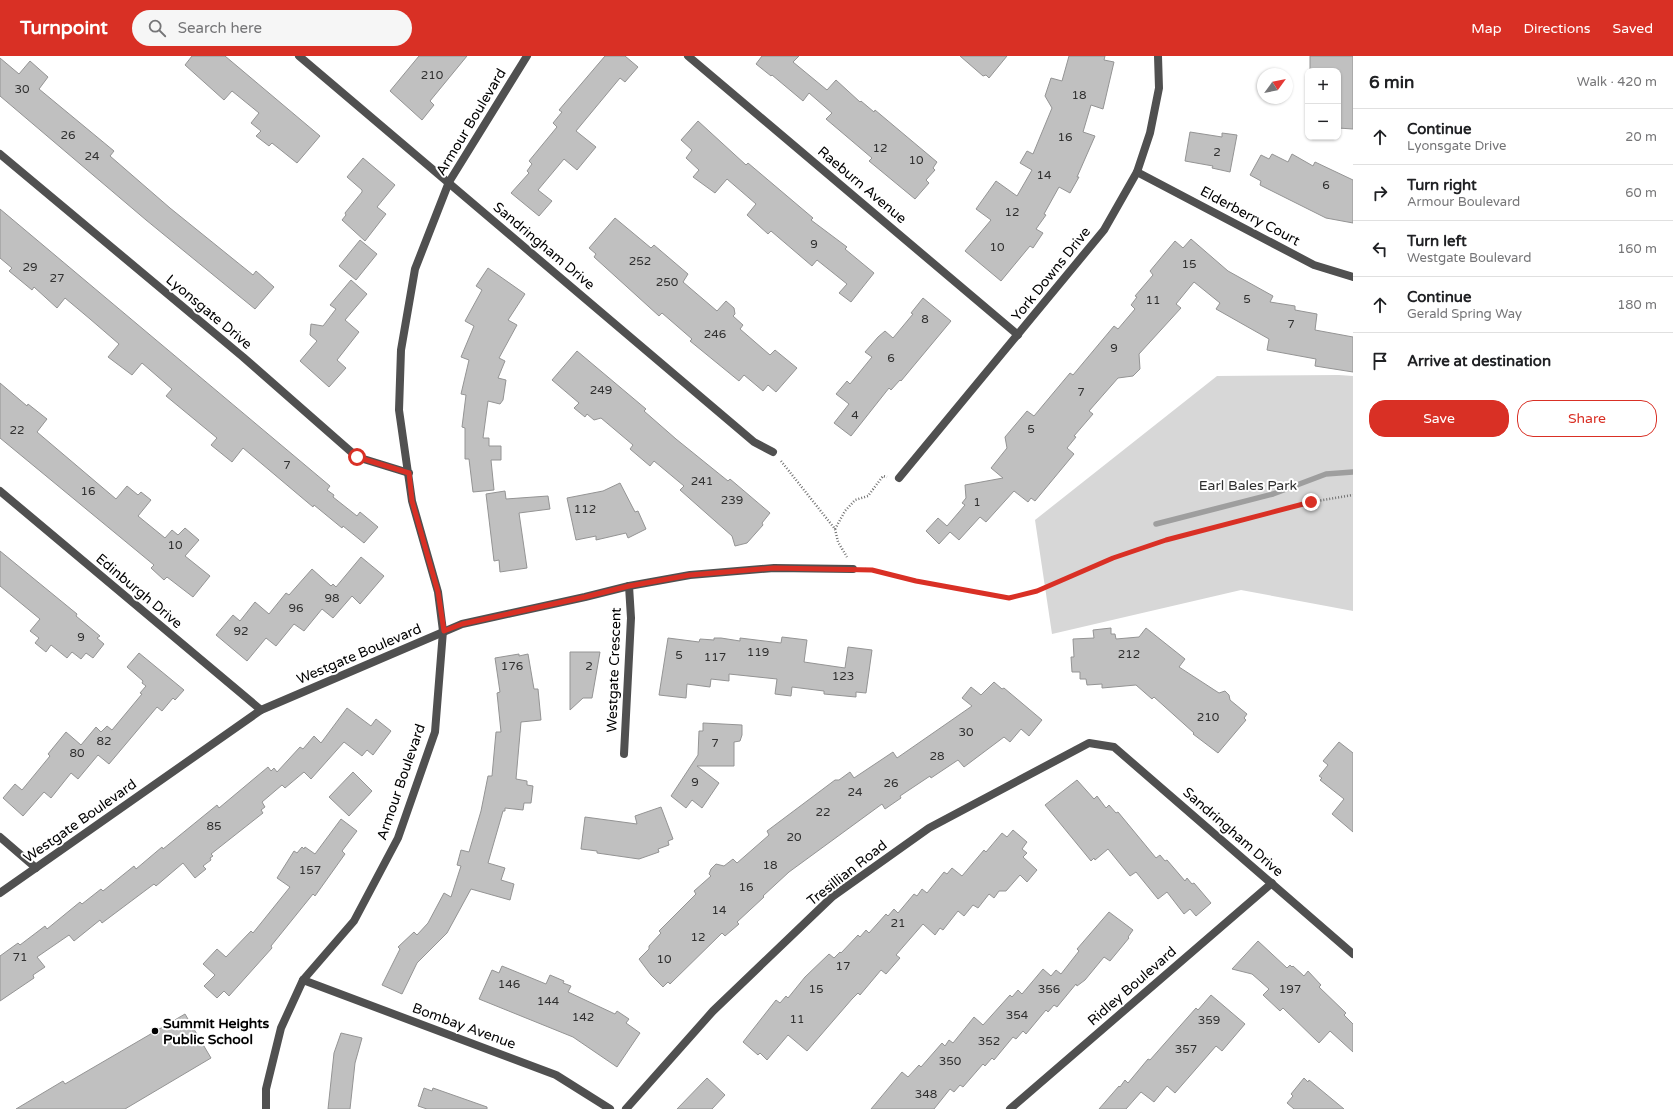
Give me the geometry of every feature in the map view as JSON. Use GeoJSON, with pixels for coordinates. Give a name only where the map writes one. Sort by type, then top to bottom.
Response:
{"type":"FeatureCollection","features":[{"type":"Feature","properties":{"kind":"street","name":"Sandringham Drive"},"geometry":{"type":"LineString","coordinates":[[299,56],[754,442],[773,452]]}},
{"type":"Feature","properties":{"kind":"street","name":"Armour Boulevard"},"geometry":{"type":"LineString","coordinates":[[266,1109],[266,1089],[281,1028],[303,980],[354,921],[398,838],[435,732],[444,631],[438,592],[412,501],[399,410],[401,350],[415,269],[449,182],[526,56]]}},
{"type":"Feature","properties":{"kind":"street","name":"Raeburn Avenue"},"geometry":{"type":"LineString","coordinates":[[688,56],[1018,335]]}},
{"type":"Feature","properties":{"kind":"street","name":"York Downs Drive"},"geometry":{"type":"LineString","coordinates":[[899,478],[1104,230],[1137,172],[1150,133],[1159,88],[1158,56]]}},
{"type":"Feature","properties":{"kind":"street","name":"Lyonsgate Drive"},"geometry":{"type":"LineString","coordinates":[[0,154],[243,358],[357,457],[409,473]]}},
{"type":"Feature","properties":{"kind":"street","name":"Elderberry Court"},"geometry":{"type":"LineString","coordinates":[[1137,172],[1314,265],[1353,277]]}},
{"type":"Feature","properties":{"kind":"street","name":"Edinburgh Drive"},"geometry":{"type":"LineString","coordinates":[[0,491],[261,710]]}},
{"type":"Feature","properties":{"kind":"street","name":"Westgate Boulevard"},"geometry":{"type":"LineString","coordinates":[[0,893],[261,710],[462,624],[629,586],[690,575],[774,568],[853,568]]}},
{"type":"Feature","properties":{"kind":"street","name":"Westgate Crescent"},"geometry":{"type":"LineString","coordinates":[[624,754],[631,618],[629,586]]}},
{"type":"Feature","properties":{"kind":"street","name":"Sandringham Drive"},"geometry":{"type":"LineString","coordinates":[[1089,743],[1114,747],[1353,954]]}},
{"type":"Feature","properties":{"kind":"street","name":"Tresillian Road"},"geometry":{"type":"LineString","coordinates":[[626,1109],[713,1011],[832,897],[929,828],[1089,743]]}},
{"type":"Feature","properties":{"kind":"street"},"geometry":{"type":"LineString","coordinates":[[0,837],[36,868]]}},
{"type":"Feature","properties":{"kind":"street","name":"Ridley Boulevard"},"geometry":{"type":"LineString","coordinates":[[1010,1109],[1272,883]]}},
{"type":"Feature","properties":{"kind":"street","name":"Bombay Avenue"},"geometry":{"type":"LineString","coordinates":[[303,980],[556,1075],[610,1109]]}},
{"type":"Feature","properties":{"kind":"path"},"geometry":{"type":"LineString","coordinates":[[773,452],[835,529],[838,542],[853,568],[872,570],[916,581],[1009,598],[1037,591],[1113,558],[1166,540],[1311,502],[1353,495]]}},
{"type":"Feature","properties":{"kind":"path"},"geometry":{"type":"LineString","coordinates":[[835,529],[845,511],[855,500],[868,496],[882,476],[899,478]]}},
{"type":"Feature","properties":{"kind":"green space","name":"Earl Bales Park"},"geometry":{"type":"Polygon","coordinates":[[[1217,376],[1353,376],[1353,611],[1241,590],[1052,634],[1035,520],[1217,376]]]}},
{"type":"Feature","properties":{"kind":"building"},"geometry":{"type":"Polygon","coordinates":[[[192,56],[225,56],[320,136],[297,163],[272,143],[269,146],[256,136],[261,131],[251,123],[259,113],[232,91],[224,100],[185,65],[192,56]]]}},
{"type":"Feature","properties":{"kind":"building"},"geometry":{"type":"Polygon","coordinates":[[[419,56],[467,56],[430,101],[434,105],[422,120],[390,91],[419,56]]]}},
{"type":"Feature","properties":{"kind":"building"},"geometry":{"type":"Polygon","coordinates":[[[605,56],[625,56],[638,67],[625,82],[620,78],[576,131],[596,147],[577,170],[564,159],[538,190],[552,201],[539,216],[511,193],[529,173],[527,171],[532,164],[529,161],[557,127],[553,123],[562,112],[559,110],[605,56]]]}},
{"type":"Feature","properties":{"kind":"building"},"geometry":{"type":"Polygon","coordinates":[[[762,56],[799,56],[793,62],[827,90],[836,80],[860,102],[861,101],[874,112],[875,110],[937,162],[933,168],[935,170],[926,180],[929,183],[915,199],[869,161],[872,158],[826,119],[832,113],[809,93],[803,101],[772,75],[771,76],[756,64],[762,56]]]}},
{"type":"Feature","properties":{"kind":"building"},"geometry":{"type":"Polygon","coordinates":[[[960,56],[1007,56],[989,78],[986,75],[983,76],[960,56]]]}},
{"type":"Feature","properties":{"kind":"building"},"geometry":{"type":"Polygon","coordinates":[[[1069,56],[1105,56],[1104,60],[1114,62],[1103,109],[1091,105],[1083,132],[1095,136],[1077,177],[1079,177],[1070,193],[1059,187],[1044,214],[1046,215],[1036,229],[1043,233],[1033,248],[1030,246],[1001,281],[965,251],[991,220],[976,209],[996,181],[1017,196],[1032,170],[1020,163],[1027,151],[1033,154],[1052,108],[1045,96],[1051,78],[1062,81],[1069,56]]]}},
{"type":"Feature","properties":{"kind":"building"},"geometry":{"type":"Polygon","coordinates":[[[1310,56],[1353,56],[1353,129],[1341,128],[1341,68],[1310,68],[1310,56]]]}},
{"type":"Feature","properties":{"kind":"building"},"geometry":{"type":"Polygon","coordinates":[[[0,58],[19,74],[30,61],[48,77],[39,89],[114,151],[110,156],[170,208],[253,275],[256,271],[274,287],[255,309],[146,220],[0,96],[0,58]]]}},
{"type":"Feature","properties":{"kind":"building"},"geometry":{"type":"Polygon","coordinates":[[[698,121],[746,165],[748,163],[813,218],[811,220],[847,247],[845,249],[874,273],[851,302],[839,293],[847,284],[817,260],[812,266],[771,231],[768,234],[747,215],[756,204],[727,179],[715,193],[693,177],[699,170],[686,158],[692,150],[681,140],[698,121]]]}},
{"type":"Feature","properties":{"kind":"building"},"geometry":{"type":"Polygon","coordinates":[[[1190,132],[1222,137],[1222,133],[1237,135],[1230,172],[1212,168],[1213,166],[1185,161],[1190,132]]]}},
{"type":"Feature","properties":{"kind":"building"},"geometry":{"type":"Polygon","coordinates":[[[1272,154],[1288,162],[1292,154],[1313,166],[1315,162],[1353,180],[1353,223],[1326,218],[1260,185],[1261,181],[1250,175],[1261,155],[1269,159],[1272,154]]]}},
{"type":"Feature","properties":{"kind":"building"},"geometry":{"type":"Polygon","coordinates":[[[363,158],[395,185],[377,207],[386,214],[365,241],[342,220],[346,215],[345,213],[362,192],[362,190],[347,177],[363,158]]]}},
{"type":"Feature","properties":{"kind":"building"},"geometry":{"type":"Polygon","coordinates":[[[0,209],[330,486],[327,490],[334,495],[333,497],[357,516],[360,512],[378,527],[364,543],[343,526],[342,528],[314,505],[313,507],[243,448],[232,462],[211,445],[217,438],[166,396],[172,389],[142,363],[132,375],[108,357],[119,344],[90,319],[65,298],[57,308],[34,287],[32,290],[9,271],[12,268],[0,258],[0,209]]]}},
{"type":"Feature","properties":{"kind":"building"},"geometry":{"type":"Polygon","coordinates":[[[615,218],[651,248],[654,245],[688,274],[683,282],[717,311],[726,301],[734,308],[735,314],[733,316],[743,325],[740,329],[770,355],[775,350],[797,368],[776,392],[768,385],[763,391],[744,375],[739,381],[690,341],[692,339],[662,313],[659,316],[594,257],[596,254],[589,248],[615,218]]]}},
{"type":"Feature","properties":{"kind":"building"},"geometry":{"type":"Polygon","coordinates":[[[1191,239],[1228,271],[1273,296],[1270,302],[1295,306],[1295,310],[1317,314],[1315,330],[1353,337],[1353,372],[1315,366],[1316,359],[1267,350],[1269,339],[1216,309],[1220,303],[1194,282],[1176,304],[1181,308],[1139,354],[1140,369],[1133,376],[1118,378],[1089,411],[1093,414],[1074,436],[1076,437],[1067,448],[1074,454],[1035,501],[1031,498],[1028,502],[1014,491],[986,522],[980,517],[959,540],[950,532],[939,544],[926,531],[938,518],[947,526],[965,505],[962,503],[966,498],[965,485],[1003,478],[991,468],[1007,448],[1005,437],[1027,411],[1034,416],[1070,373],[1073,375],[1114,326],[1118,329],[1135,309],[1131,305],[1137,297],[1135,296],[1153,275],[1150,271],[1175,241],[1183,248],[1191,239]]]}},
{"type":"Feature","properties":{"kind":"building"},"geometry":{"type":"Polygon","coordinates":[[[360,240],[377,254],[356,280],[339,266],[360,240]]]}},
{"type":"Feature","properties":{"kind":"building"},"geometry":{"type":"Polygon","coordinates":[[[488,268],[525,294],[508,320],[517,325],[499,358],[505,361],[498,378],[506,380],[503,400],[500,404],[488,401],[483,438],[489,438],[489,446],[501,446],[501,460],[491,460],[494,490],[473,492],[469,459],[465,459],[465,428],[462,427],[466,395],[461,394],[469,360],[461,357],[474,326],[465,321],[482,290],[476,286],[488,268]]]}},
{"type":"Feature","properties":{"kind":"building"},"geometry":{"type":"Polygon","coordinates":[[[351,280],[367,294],[345,320],[359,332],[337,360],[346,368],[329,387],[300,361],[317,341],[310,335],[311,324],[323,326],[336,309],[330,305],[351,280]]]}},
{"type":"Feature","properties":{"kind":"building"},"geometry":{"type":"Polygon","coordinates":[[[923,298],[951,321],[901,381],[900,380],[891,390],[889,388],[851,436],[834,423],[849,404],[836,394],[847,381],[850,384],[872,357],[865,352],[878,337],[885,331],[893,338],[913,314],[911,313],[923,298]]]}},
{"type":"Feature","properties":{"kind":"building"},"geometry":{"type":"Polygon","coordinates":[[[577,351],[646,409],[644,411],[676,439],[728,481],[730,479],[770,513],[762,523],[763,525],[747,543],[735,546],[732,536],[680,490],[684,486],[654,461],[650,466],[630,449],[633,445],[601,418],[594,420],[587,414],[585,417],[574,408],[579,403],[552,380],[577,351]]]}},
{"type":"Feature","properties":{"kind":"building"},"geometry":{"type":"Polygon","coordinates":[[[0,383],[27,406],[28,404],[47,419],[37,432],[116,499],[127,486],[138,495],[141,492],[151,500],[138,516],[165,538],[172,530],[178,535],[185,528],[199,540],[185,556],[210,576],[193,597],[167,577],[164,580],[151,568],[154,565],[0,438],[0,383]]]}},
{"type":"Feature","properties":{"kind":"building"},"geometry":{"type":"Polygon","coordinates":[[[620,483],[635,512],[638,511],[646,529],[628,538],[626,533],[596,540],[596,536],[576,540],[567,498],[603,491],[620,483]]]}},
{"type":"Feature","properties":{"kind":"building"},"geometry":{"type":"Polygon","coordinates":[[[505,491],[506,499],[548,496],[550,509],[519,513],[527,568],[500,572],[499,560],[494,561],[486,494],[505,491]]]}},
{"type":"Feature","properties":{"kind":"building"},"geometry":{"type":"Polygon","coordinates":[[[0,551],[77,614],[76,616],[100,636],[97,638],[104,644],[93,658],[86,653],[81,659],[72,652],[67,658],[51,645],[46,652],[35,643],[39,638],[30,631],[40,619],[0,586],[0,551]]]}},
{"type":"Feature","properties":{"kind":"building"},"geometry":{"type":"Polygon","coordinates":[[[361,557],[384,576],[360,604],[352,596],[333,618],[322,609],[304,631],[294,624],[276,646],[266,638],[247,661],[216,635],[233,615],[240,621],[255,602],[269,614],[286,593],[289,595],[312,569],[331,586],[333,584],[336,587],[361,557]]]}},
{"type":"Feature","properties":{"kind":"building"},"geometry":{"type":"Polygon","coordinates":[[[1111,628],[1111,634],[1115,634],[1116,639],[1139,637],[1146,628],[1185,659],[1179,667],[1219,693],[1225,691],[1229,695],[1230,700],[1247,714],[1244,718],[1246,720],[1218,753],[1193,734],[1194,733],[1154,697],[1152,699],[1136,685],[1102,688],[1102,684],[1087,685],[1086,679],[1080,679],[1080,672],[1072,672],[1071,657],[1074,657],[1073,639],[1094,638],[1093,630],[1111,628]]]}},
{"type":"Feature","properties":{"kind":"building"},"geometry":{"type":"Polygon","coordinates":[[[782,637],[807,640],[804,662],[845,668],[848,647],[872,650],[866,693],[856,692],[856,697],[824,694],[824,691],[792,687],[791,696],[775,694],[777,679],[729,674],[729,681],[711,679],[710,687],[687,684],[686,698],[659,695],[668,638],[699,642],[700,639],[714,640],[714,638],[740,641],[740,638],[781,643],[782,637]]]}},
{"type":"Feature","properties":{"kind":"building"},"geometry":{"type":"Polygon","coordinates":[[[570,652],[600,652],[592,698],[583,698],[570,710],[570,652]]]}},
{"type":"Feature","properties":{"kind":"building"},"geometry":{"type":"Polygon","coordinates":[[[139,653],[184,690],[175,700],[173,698],[162,711],[157,707],[109,764],[98,755],[78,779],[71,773],[51,798],[44,792],[23,816],[3,798],[15,784],[22,790],[50,756],[48,754],[66,732],[81,745],[96,727],[101,732],[107,726],[112,730],[142,694],[140,693],[146,686],[142,683],[143,681],[127,667],[139,653]]]}},
{"type":"Feature","properties":{"kind":"building"},"geometry":{"type":"Polygon","coordinates":[[[519,654],[519,656],[528,654],[534,689],[538,689],[541,720],[521,722],[516,779],[527,781],[527,785],[533,786],[531,803],[524,803],[523,810],[505,808],[488,863],[505,868],[501,880],[514,884],[510,900],[471,889],[447,933],[417,963],[402,994],[382,985],[400,949],[398,947],[414,932],[417,935],[428,923],[444,893],[451,897],[461,866],[457,865],[461,850],[469,852],[481,811],[488,776],[492,776],[496,732],[501,732],[497,693],[500,692],[495,658],[519,654]]]}},
{"type":"Feature","properties":{"kind":"building"},"geometry":{"type":"Polygon","coordinates":[[[994,682],[1002,689],[1004,688],[1042,720],[1029,736],[1021,729],[1010,742],[1004,737],[964,767],[958,760],[900,796],[901,798],[885,809],[882,804],[789,872],[737,922],[739,924],[725,936],[722,933],[670,984],[668,982],[663,987],[651,975],[639,959],[661,933],[659,931],[696,894],[694,891],[711,876],[709,874],[711,869],[716,864],[724,866],[733,859],[737,863],[769,835],[767,831],[835,780],[839,780],[850,772],[854,778],[893,752],[897,758],[972,706],[962,698],[971,687],[981,695],[994,682]]]}},
{"type":"Feature","properties":{"kind":"building"},"geometry":{"type":"Polygon","coordinates":[[[347,708],[371,726],[376,719],[391,731],[373,755],[367,750],[362,756],[344,742],[311,779],[304,772],[285,788],[282,785],[262,802],[265,807],[261,810],[263,813],[211,854],[213,856],[210,858],[211,860],[203,866],[206,869],[195,878],[183,863],[156,886],[154,884],[102,923],[100,920],[74,941],[69,935],[37,957],[45,967],[33,975],[34,978],[0,1001],[0,956],[18,943],[20,945],[45,926],[47,929],[80,902],[82,904],[101,889],[103,891],[134,866],[136,869],[217,805],[219,808],[268,767],[271,771],[274,768],[277,772],[300,747],[303,749],[314,736],[321,743],[347,708]]]}},
{"type":"Feature","properties":{"kind":"building"},"geometry":{"type":"Polygon","coordinates":[[[703,723],[742,725],[742,735],[740,741],[734,742],[734,766],[697,766],[719,783],[702,808],[692,800],[686,808],[671,796],[698,755],[699,731],[703,731],[703,723]]]}},
{"type":"Feature","properties":{"kind":"building"},"geometry":{"type":"Polygon","coordinates":[[[1339,742],[1353,753],[1353,832],[1332,814],[1344,799],[1320,780],[1322,778],[1319,776],[1328,765],[1323,761],[1339,742]]]}},
{"type":"Feature","properties":{"kind":"building"},"geometry":{"type":"Polygon","coordinates":[[[353,772],[372,791],[349,816],[329,797],[353,772]]]}},
{"type":"Feature","properties":{"kind":"building"},"geometry":{"type":"Polygon","coordinates":[[[1077,780],[1094,799],[1097,796],[1106,808],[1109,805],[1116,813],[1118,812],[1156,858],[1160,855],[1165,861],[1167,860],[1185,881],[1187,878],[1192,884],[1194,883],[1211,903],[1196,916],[1190,909],[1184,914],[1167,892],[1158,899],[1136,872],[1130,876],[1108,849],[1095,860],[1094,858],[1091,861],[1045,805],[1077,780]]]}},
{"type":"Feature","properties":{"kind":"building"},"geometry":{"type":"Polygon","coordinates":[[[661,807],[673,839],[668,841],[669,845],[658,849],[659,852],[639,859],[597,853],[597,851],[581,849],[585,817],[637,824],[635,816],[661,807]]]}},
{"type":"Feature","properties":{"kind":"building"},"geometry":{"type":"Polygon","coordinates":[[[341,819],[357,831],[342,851],[345,854],[315,896],[313,894],[271,946],[272,948],[229,996],[224,991],[217,998],[204,986],[215,975],[203,964],[217,949],[226,957],[251,931],[253,933],[290,887],[277,878],[294,851],[297,853],[302,847],[304,849],[305,847],[315,854],[341,819]]]}},
{"type":"Feature","properties":{"kind":"building"},"geometry":{"type":"Polygon","coordinates":[[[1013,830],[1027,842],[1022,849],[1027,853],[1023,857],[1037,870],[1027,882],[1020,875],[1006,891],[999,891],[994,898],[989,894],[978,908],[973,905],[964,916],[958,911],[943,930],[940,928],[935,935],[923,924],[896,955],[900,958],[886,974],[881,970],[860,995],[858,993],[852,999],[807,1051],[788,1035],[767,1060],[760,1053],[758,1055],[743,1042],[776,1000],[780,1003],[786,996],[788,998],[805,977],[829,954],[834,958],[840,952],[841,953],[858,935],[860,937],[866,930],[869,933],[886,914],[888,916],[894,909],[898,913],[914,894],[917,896],[922,889],[927,893],[944,872],[947,874],[952,868],[962,876],[984,850],[986,852],[1002,833],[1007,837],[1013,830]]]}},
{"type":"Feature","properties":{"kind":"building"},"geometry":{"type":"Polygon","coordinates":[[[1109,912],[1133,930],[1128,937],[1129,938],[1110,961],[1104,957],[1085,980],[1077,986],[1076,984],[1057,1007],[1054,1005],[1048,1012],[1046,1010],[1026,1034],[1023,1031],[1016,1039],[1013,1037],[994,1060],[992,1058],[985,1066],[983,1064],[963,1087],[960,1085],[954,1092],[950,1089],[934,1109],[871,1109],[902,1072],[908,1077],[919,1065],[921,1067],[942,1043],[945,1046],[949,1040],[953,1043],[974,1017],[983,1025],[1010,995],[1012,997],[1018,990],[1022,994],[1043,969],[1051,976],[1056,970],[1061,974],[1079,951],[1077,949],[1109,912]]]}},
{"type":"Feature","properties":{"kind":"building"},"geometry":{"type":"Polygon","coordinates":[[[1258,941],[1287,968],[1290,965],[1292,967],[1293,966],[1304,976],[1308,971],[1321,985],[1319,987],[1346,1013],[1344,1015],[1353,1024],[1353,1052],[1330,1031],[1319,1043],[1283,1008],[1280,1011],[1263,995],[1269,989],[1252,974],[1232,969],[1258,941]]]}},
{"type":"Feature","properties":{"kind":"building"},"geometry":{"type":"Polygon","coordinates":[[[502,966],[546,984],[550,975],[564,981],[563,983],[571,986],[568,992],[615,1014],[617,1011],[629,1019],[626,1023],[640,1033],[617,1067],[573,1037],[479,999],[492,970],[499,973],[502,966]]]}},
{"type":"Feature","properties":{"kind":"building"},"geometry":{"type":"Polygon","coordinates":[[[1211,995],[1245,1024],[1222,1051],[1216,1046],[1175,1093],[1167,1086],[1154,1102],[1141,1092],[1126,1109],[1099,1109],[1125,1080],[1128,1083],[1148,1059],[1150,1060],[1196,1008],[1198,1010],[1211,995]]]}},
{"type":"Feature","properties":{"kind":"building"},"geometry":{"type":"Polygon","coordinates":[[[185,1014],[211,1058],[125,1109],[16,1109],[63,1081],[65,1084],[185,1014]]]}},
{"type":"Feature","properties":{"kind":"building"},"geometry":{"type":"Polygon","coordinates":[[[341,1033],[362,1038],[355,1063],[350,1109],[328,1109],[334,1053],[341,1033]]]}},
{"type":"Feature","properties":{"kind":"building"},"geometry":{"type":"Polygon","coordinates":[[[707,1078],[725,1095],[712,1109],[677,1109],[707,1078]]]}},
{"type":"Feature","properties":{"kind":"building"},"geometry":{"type":"Polygon","coordinates":[[[1304,1078],[1308,1082],[1309,1080],[1344,1109],[1294,1109],[1287,1103],[1293,1096],[1291,1094],[1304,1078]]]}},
{"type":"Feature","properties":{"kind":"building"},"geometry":{"type":"Polygon","coordinates":[[[424,1088],[432,1091],[433,1088],[487,1107],[487,1109],[427,1109],[418,1106],[424,1088]]]}},
{"type":"Feature","properties":{"kind":"waterway"},"geometry":{"type":"LineString","coordinates":[[1156,524],[1273,494],[1326,474],[1353,472]]}},
{"type":"Feature","properties":{"kind":"place","name":"Summit Heights Public School"},"geometry":{"type":"Point","coordinates":[155,1031]}},
{"type":"Feature","properties":{"kind":"route"},"geometry":{"type":"LineString","coordinates":[[357,457],[409,473],[412,501],[438,592],[444,631],[462,624],[629,586],[690,575],[774,568],[853,568],[872,570],[916,581],[1009,598],[1037,591],[1113,558],[1166,540],[1232,524],[1311,502]]}}]}
